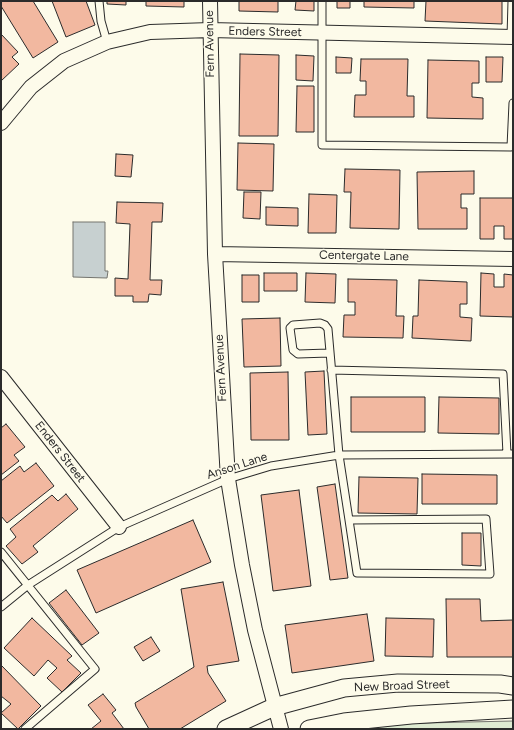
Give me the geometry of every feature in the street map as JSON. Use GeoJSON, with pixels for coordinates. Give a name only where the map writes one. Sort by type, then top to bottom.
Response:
{"type":"FeatureCollection","features":[{"type":"Feature","properties":{"kind":"street","name":"Fern Avenue"},"geometry":{"type":"LineString","coordinates":[[210,1],[214,254],[228,479],[243,572],[274,707],[281,729]]}},
{"type":"Feature","properties":{"kind":"street","name":"Enders Street"},"geometry":{"type":"LineString","coordinates":[[1,123],[31,87],[64,61],[108,42],[150,32],[210,30],[512,37]]}},
{"type":"Feature","properties":{"kind":"street","name":"Centergate Lane"},"geometry":{"type":"LineString","coordinates":[[214,254],[513,259]]}},
{"type":"Feature","properties":{"kind":"street","name":"Enders Street"},"geometry":{"type":"LineString","coordinates":[[1,377],[119,527]]}},
{"type":"Feature","properties":{"kind":"street","name":"New Broad Street"},"geometry":{"type":"LineString","coordinates":[[226,729],[274,707],[344,688],[398,683],[500,684],[513,686]]}},
{"type":"Feature","properties":{"kind":"street"},"geometry":{"type":"LineString","coordinates":[[309,729],[344,722],[411,714],[513,709]]}},
{"type":"Feature","properties":{"kind":"lane"},"geometry":{"type":"LineString","coordinates":[[99,1],[101,21],[108,42]]}},
{"type":"Feature","properties":{"kind":"lane"},"geometry":{"type":"LineString","coordinates":[[322,1],[322,145],[511,147],[513,103]]}},
{"type":"Feature","properties":{"kind":"lane"},"geometry":{"type":"LineString","coordinates":[[512,1],[512,37]]}},
{"type":"Feature","properties":{"kind":"lane"},"geometry":{"type":"LineString","coordinates":[[329,353],[298,354],[293,350],[290,334],[293,325],[320,323],[325,325],[328,329],[330,370],[339,455],[357,573],[490,574],[486,519],[349,520]]}},
{"type":"Feature","properties":{"kind":"lane"},"geometry":{"type":"LineString","coordinates":[[330,370],[503,374],[510,454]]}},
{"type":"Feature","properties":{"kind":"lane","name":"Anson Lane"},"geometry":{"type":"LineString","coordinates":[[1,607],[28,585],[119,527],[228,479],[271,466],[339,455],[510,454]]}},
{"type":"Feature","properties":{"kind":"lane"},"geometry":{"type":"LineString","coordinates":[[1,552],[95,669],[25,729]]}},
{"type":"Feature","properties":{"kind":"green space"},"geometry":{"type":"Polygon","coordinates":[[[513,721],[513,729],[351,729],[380,724],[513,721]]]}},
{"type":"Feature","properties":{"kind":"shaded area"},"geometry":{"type":"Polygon","coordinates":[[[73,222],[105,222],[105,271],[108,271],[107,278],[73,277],[73,222]]]}},
{"type":"Feature","properties":{"kind":"building"},"geometry":{"type":"Polygon","coordinates":[[[1,1],[33,1],[58,42],[33,58],[1,6],[1,1]]]}},
{"type":"Feature","properties":{"kind":"building"},"geometry":{"type":"Polygon","coordinates":[[[52,1],[86,1],[95,25],[66,37],[52,1]]]}},
{"type":"Feature","properties":{"kind":"building"},"geometry":{"type":"Polygon","coordinates":[[[107,1],[126,1],[126,5],[107,4],[107,1]]]}},
{"type":"Feature","properties":{"kind":"building"},"geometry":{"type":"Polygon","coordinates":[[[146,1],[184,1],[184,7],[146,6],[146,1]]]}},
{"type":"Feature","properties":{"kind":"building"},"geometry":{"type":"Polygon","coordinates":[[[239,1],[278,1],[278,12],[239,11],[239,1]]]}},
{"type":"Feature","properties":{"kind":"building"},"geometry":{"type":"Polygon","coordinates":[[[296,1],[314,1],[314,11],[295,10],[296,1]]]}},
{"type":"Feature","properties":{"kind":"building"},"geometry":{"type":"Polygon","coordinates":[[[337,1],[350,1],[350,8],[337,8],[337,1]]]}},
{"type":"Feature","properties":{"kind":"building"},"geometry":{"type":"Polygon","coordinates":[[[364,1],[414,1],[414,8],[364,7],[364,1]]]}},
{"type":"Feature","properties":{"kind":"building"},"geometry":{"type":"Polygon","coordinates":[[[426,1],[502,1],[502,24],[425,21],[426,1]]]}},
{"type":"Feature","properties":{"kind":"building"},"geometry":{"type":"Polygon","coordinates":[[[1,34],[18,52],[12,57],[19,64],[1,81],[1,34]]]}},
{"type":"Feature","properties":{"kind":"building"},"geometry":{"type":"Polygon","coordinates":[[[240,54],[279,55],[278,136],[239,136],[240,54]]]}},
{"type":"Feature","properties":{"kind":"building"},"geometry":{"type":"Polygon","coordinates":[[[296,55],[314,56],[313,81],[296,80],[296,55]]]}},
{"type":"Feature","properties":{"kind":"building"},"geometry":{"type":"Polygon","coordinates":[[[336,57],[352,58],[351,73],[336,73],[336,57]]]}},
{"type":"Feature","properties":{"kind":"building"},"geometry":{"type":"Polygon","coordinates":[[[486,57],[503,57],[502,82],[486,82],[486,57]]]}},
{"type":"Feature","properties":{"kind":"building"},"geometry":{"type":"Polygon","coordinates":[[[361,59],[408,59],[407,96],[414,96],[414,117],[354,117],[355,95],[366,95],[366,81],[360,81],[361,59]]]}},
{"type":"Feature","properties":{"kind":"building"},"geometry":{"type":"Polygon","coordinates":[[[428,60],[479,61],[479,83],[472,83],[472,97],[483,98],[483,119],[427,118],[428,60]]]}},
{"type":"Feature","properties":{"kind":"building"},"geometry":{"type":"Polygon","coordinates":[[[297,86],[314,86],[314,132],[296,132],[297,86]]]}},
{"type":"Feature","properties":{"kind":"building"},"geometry":{"type":"Polygon","coordinates":[[[238,143],[274,144],[273,191],[237,190],[238,143]]]}},
{"type":"Feature","properties":{"kind":"building"},"geometry":{"type":"Polygon","coordinates":[[[116,154],[133,155],[131,177],[115,176],[116,154]]]}},
{"type":"Feature","properties":{"kind":"building"},"geometry":{"type":"Polygon","coordinates":[[[345,169],[400,170],[399,229],[350,228],[351,192],[344,192],[345,169]]]}},
{"type":"Feature","properties":{"kind":"building"},"geometry":{"type":"Polygon","coordinates":[[[474,171],[474,194],[461,194],[461,208],[467,208],[467,229],[418,229],[417,172],[474,171]]]}},
{"type":"Feature","properties":{"kind":"building"},"geometry":{"type":"Polygon","coordinates":[[[244,192],[261,192],[260,219],[243,218],[244,192]]]}},
{"type":"Feature","properties":{"kind":"building"},"geometry":{"type":"Polygon","coordinates":[[[309,194],[337,195],[336,233],[308,233],[309,194]]]}},
{"type":"Feature","properties":{"kind":"building"},"geometry":{"type":"Polygon","coordinates":[[[480,198],[513,198],[513,239],[504,239],[504,226],[494,226],[494,239],[480,239],[480,198]]]}},
{"type":"Feature","properties":{"kind":"building"},"geometry":{"type":"Polygon","coordinates":[[[117,202],[163,203],[162,222],[152,222],[150,280],[162,280],[161,295],[149,294],[148,302],[133,302],[133,296],[115,296],[115,278],[128,279],[130,224],[116,223],[117,202]]]}},
{"type":"Feature","properties":{"kind":"building"},"geometry":{"type":"Polygon","coordinates":[[[266,207],[298,208],[298,226],[266,225],[266,207]]]}},
{"type":"Feature","properties":{"kind":"building"},"geometry":{"type":"Polygon","coordinates":[[[264,273],[297,273],[297,291],[264,291],[264,273]]]}},
{"type":"Feature","properties":{"kind":"building"},"geometry":{"type":"Polygon","coordinates":[[[306,273],[336,274],[335,303],[305,302],[306,273]]]}},
{"type":"Feature","properties":{"kind":"building"},"geometry":{"type":"Polygon","coordinates":[[[481,273],[494,274],[494,287],[504,287],[504,274],[513,275],[513,317],[480,316],[481,273]]]}},
{"type":"Feature","properties":{"kind":"building"},"geometry":{"type":"Polygon","coordinates":[[[242,275],[259,275],[259,302],[242,302],[242,275]]]}},
{"type":"Feature","properties":{"kind":"building"},"geometry":{"type":"Polygon","coordinates":[[[348,279],[397,280],[396,316],[404,316],[403,338],[343,337],[344,315],[355,315],[355,302],[348,302],[348,279]]]}},
{"type":"Feature","properties":{"kind":"building"},"geometry":{"type":"Polygon","coordinates":[[[419,280],[467,282],[467,304],[460,304],[460,317],[472,318],[471,341],[412,338],[413,316],[418,316],[419,280]]]}},
{"type":"Feature","properties":{"kind":"building"},"geometry":{"type":"Polygon","coordinates":[[[280,318],[281,366],[244,367],[242,319],[280,318]]]}},
{"type":"Feature","properties":{"kind":"building"},"geometry":{"type":"Polygon","coordinates":[[[324,371],[327,434],[308,435],[305,372],[324,371]]]}},
{"type":"Feature","properties":{"kind":"building"},"geometry":{"type":"Polygon","coordinates":[[[288,372],[289,440],[251,440],[250,373],[288,372]]]}},
{"type":"Feature","properties":{"kind":"building"},"geometry":{"type":"Polygon","coordinates":[[[351,397],[425,397],[425,432],[351,432],[351,397]]]}},
{"type":"Feature","properties":{"kind":"building"},"geometry":{"type":"Polygon","coordinates":[[[439,397],[499,398],[499,434],[438,433],[439,397]]]}},
{"type":"Feature","properties":{"kind":"building"},"geometry":{"type":"Polygon","coordinates":[[[6,424],[25,447],[14,455],[19,461],[1,475],[1,428],[6,424]]]}},
{"type":"Feature","properties":{"kind":"building"},"geometry":{"type":"Polygon","coordinates":[[[36,463],[54,486],[7,523],[1,516],[1,481],[20,466],[24,472],[36,463]]]}},
{"type":"Feature","properties":{"kind":"building"},"geometry":{"type":"Polygon","coordinates":[[[422,474],[497,475],[497,504],[422,504],[422,474]]]}},
{"type":"Feature","properties":{"kind":"building"},"geometry":{"type":"Polygon","coordinates":[[[359,477],[418,478],[417,514],[358,513],[359,477]]]}},
{"type":"Feature","properties":{"kind":"building"},"geometry":{"type":"Polygon","coordinates":[[[335,484],[348,578],[330,580],[317,487],[335,484]]]}},
{"type":"Feature","properties":{"kind":"building"},"geometry":{"type":"Polygon","coordinates":[[[299,490],[311,586],[273,591],[261,495],[299,490]]]}},
{"type":"Feature","properties":{"kind":"building"},"geometry":{"type":"Polygon","coordinates":[[[66,494],[78,509],[33,546],[38,552],[22,564],[6,546],[16,537],[10,529],[52,495],[58,501],[66,494]]]}},
{"type":"Feature","properties":{"kind":"building"},"geometry":{"type":"Polygon","coordinates":[[[193,520],[211,562],[96,613],[77,570],[193,520]]]}},
{"type":"Feature","properties":{"kind":"building"},"geometry":{"type":"Polygon","coordinates":[[[462,533],[481,533],[481,566],[462,565],[462,533]]]}},
{"type":"Feature","properties":{"kind":"building"},"geometry":{"type":"Polygon","coordinates":[[[223,582],[239,661],[207,666],[208,673],[226,701],[180,729],[149,729],[135,703],[194,667],[181,589],[223,582]]]}},
{"type":"Feature","properties":{"kind":"building"},"geometry":{"type":"Polygon","coordinates":[[[66,590],[99,633],[82,645],[49,603],[66,590]]]}},
{"type":"Feature","properties":{"kind":"building"},"geometry":{"type":"Polygon","coordinates":[[[446,599],[480,599],[481,621],[513,620],[513,657],[447,657],[446,599]]]}},
{"type":"Feature","properties":{"kind":"building"},"geometry":{"type":"Polygon","coordinates":[[[367,614],[374,661],[292,673],[285,625],[367,614]]]}},
{"type":"Feature","properties":{"kind":"building"},"geometry":{"type":"Polygon","coordinates":[[[32,618],[72,656],[67,660],[81,673],[62,692],[47,678],[57,668],[48,660],[34,676],[4,648],[32,618]]]}},
{"type":"Feature","properties":{"kind":"building"},"geometry":{"type":"Polygon","coordinates":[[[386,618],[434,619],[433,657],[385,656],[386,618]]]}},
{"type":"Feature","properties":{"kind":"building"},"geometry":{"type":"Polygon","coordinates":[[[151,637],[160,651],[143,661],[134,647],[151,637]]]}},
{"type":"Feature","properties":{"kind":"building"},"geometry":{"type":"Polygon","coordinates":[[[1,665],[41,706],[18,729],[1,713],[11,704],[1,696],[1,665]]]}},
{"type":"Feature","properties":{"kind":"building"},"geometry":{"type":"Polygon","coordinates":[[[103,694],[116,710],[112,713],[124,729],[91,729],[101,721],[88,705],[103,694]]]}}]}
